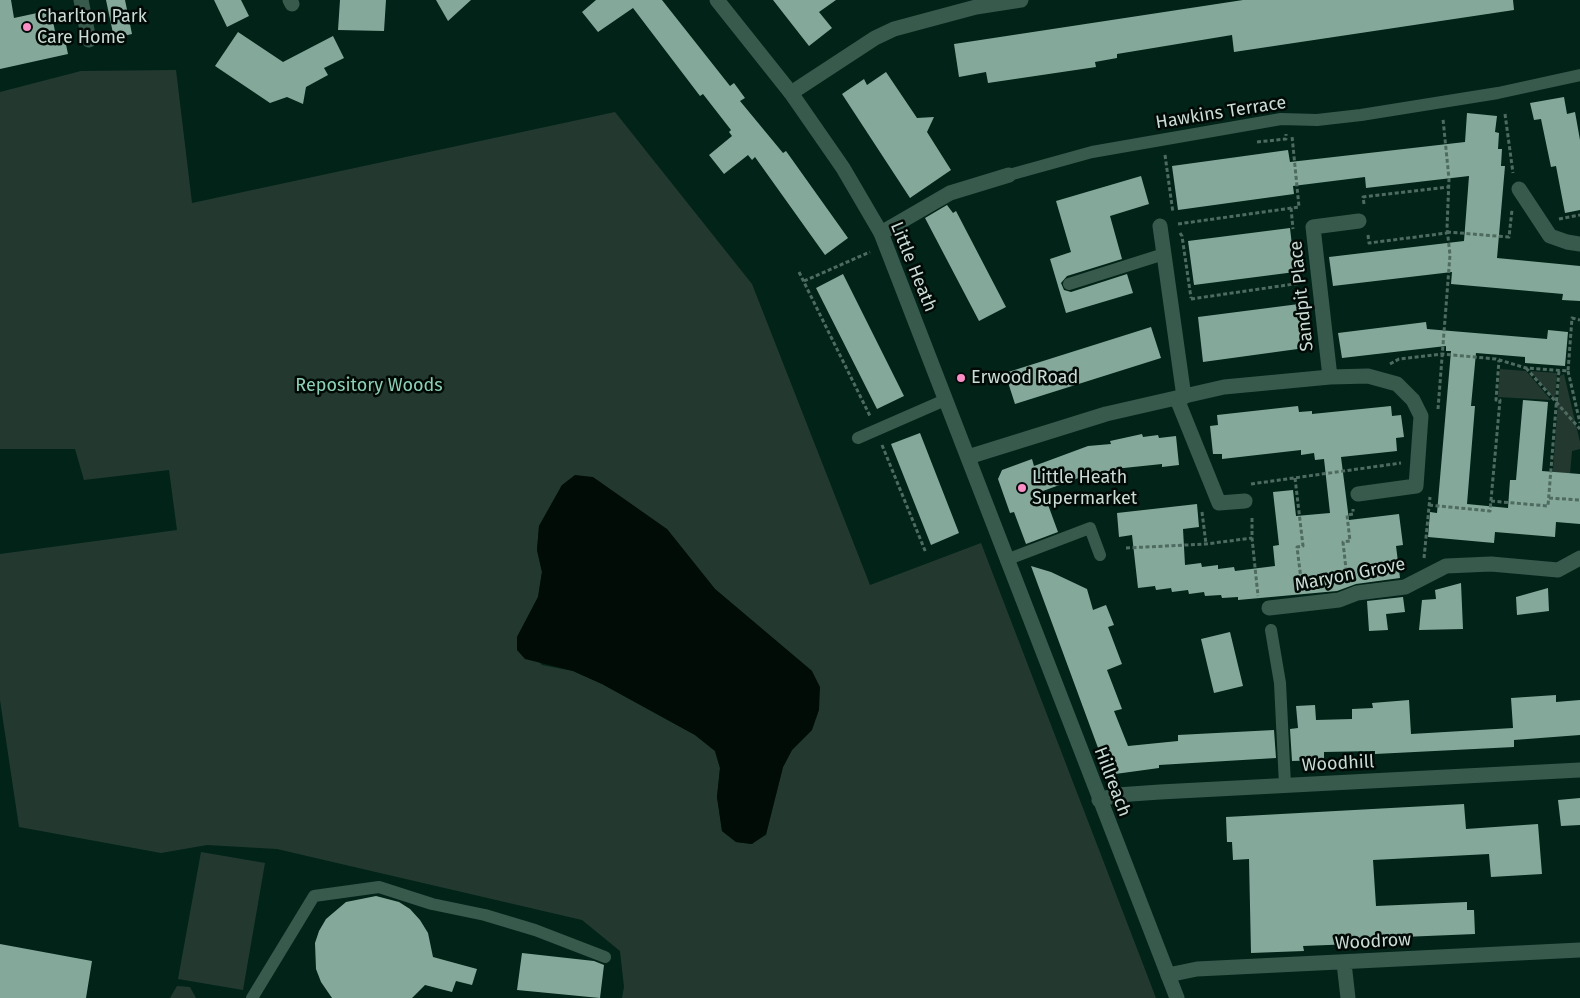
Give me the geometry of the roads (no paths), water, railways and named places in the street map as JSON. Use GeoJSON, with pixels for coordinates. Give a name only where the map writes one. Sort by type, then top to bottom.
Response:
{"type":"FeatureCollection","features":[{"type":"Feature","properties":{"kind":"street"},"geometry":{"type":"LineString","coordinates":[[81,0],[89,40]]}},
{"type":"Feature","properties":{"kind":"street","name":"Little Heath"},"geometry":{"type":"LineString","coordinates":[[717,0],[790,93],[843,168],[880,233],[1014,580]]}},
{"type":"Feature","properties":{"kind":"street"},"geometry":{"type":"LineString","coordinates":[[790,93],[868,42],[894,28],[976,7],[1021,0]]}},
{"type":"Feature","properties":{"kind":"street","name":"Hawkins Terrace"},"geometry":{"type":"LineString","coordinates":[[880,233],[950,193],[1008,175]]}},
{"type":"Feature","properties":{"kind":"street"},"geometry":{"type":"LineString","coordinates":[[1518,189],[1550,236],[1580,244]]}},
{"type":"Feature","properties":{"kind":"street","name":"Sandpit Place"},"geometry":{"type":"LineString","coordinates":[[1330,377],[1313,227],[1363,220]]}},
{"type":"Feature","properties":{"kind":"street"},"geometry":{"type":"LineString","coordinates":[[1167,225],[1164,254],[1181,398],[1219,504],[1248,505]]}},
{"type":"Feature","properties":{"kind":"street"},"geometry":{"type":"LineString","coordinates":[[968,457],[1106,414],[1224,387],[1330,377],[1368,376],[1397,384],[1413,400],[1421,416],[1416,486],[1355,500]]}},
{"type":"Feature","properties":{"kind":"street","name":"Maryon Grove"},"geometry":{"type":"LineString","coordinates":[[1264,604],[1304,604],[1405,587],[1446,566],[1491,564],[1558,570],[1580,558]]}},
{"type":"Feature","properties":{"kind":"street","name":"Hillreach"},"geometry":{"type":"LineString","coordinates":[[1014,580],[1177,998]]}},
{"type":"Feature","properties":{"kind":"street","name":"Woodhill"},"geometry":{"type":"LineString","coordinates":[[1099,800],[1117,794],[1580,770]]}},
{"type":"Feature","properties":{"kind":"street","name":"Woodrow"},"geometry":{"type":"LineString","coordinates":[[1168,975],[1197,969],[1580,950]]}},
{"type":"Feature","properties":{"kind":"street"},"geometry":{"type":"LineString","coordinates":[[1344,963],[1348,998]]}},
{"type":"Feature","properties":{"kind":"lane","name":"Hawkins Terrace"},"geometry":{"type":"LineString","coordinates":[[1008,175],[1092,152],[1281,119],[1317,120],[1441,102],[1498,93],[1580,75]]}},
{"type":"Feature","properties":{"kind":"lane"},"geometry":{"type":"LineString","coordinates":[[1069,284],[1164,254]]}},
{"type":"Feature","properties":{"kind":"lane"},"geometry":{"type":"LineString","coordinates":[[858,438],[945,400]]}},
{"type":"Feature","properties":{"kind":"lane"},"geometry":{"type":"LineString","coordinates":[[1006,560],[1090,528],[1100,555]]}},
{"type":"Feature","properties":{"kind":"lane"},"geometry":{"type":"LineString","coordinates":[[1270,630],[1280,683],[1285,786]]}},
{"type":"Feature","properties":{"kind":"lane"},"geometry":{"type":"LineString","coordinates":[[252,998],[314,896],[379,887],[432,904],[485,915],[534,930],[605,957]]}},
{"type":"Feature","properties":{"kind":"place","name":"Charlton Park Care Home"},"geometry":{"type":"Point","coordinates":[27,27]}},
{"type":"Feature","properties":{"kind":"place","name":"Erwood Road"},"geometry":{"type":"Point","coordinates":[961,378]}},
{"type":"Feature","properties":{"kind":"place","name":"Little Heath Supermarket"},"geometry":{"type":"Point","coordinates":[1022,488]}},
{"type":"Feature","properties":{"kind":"park label","name":"Repository Woods"},"geometry":{"type":"Point","coordinates":[369,386]}}]}
